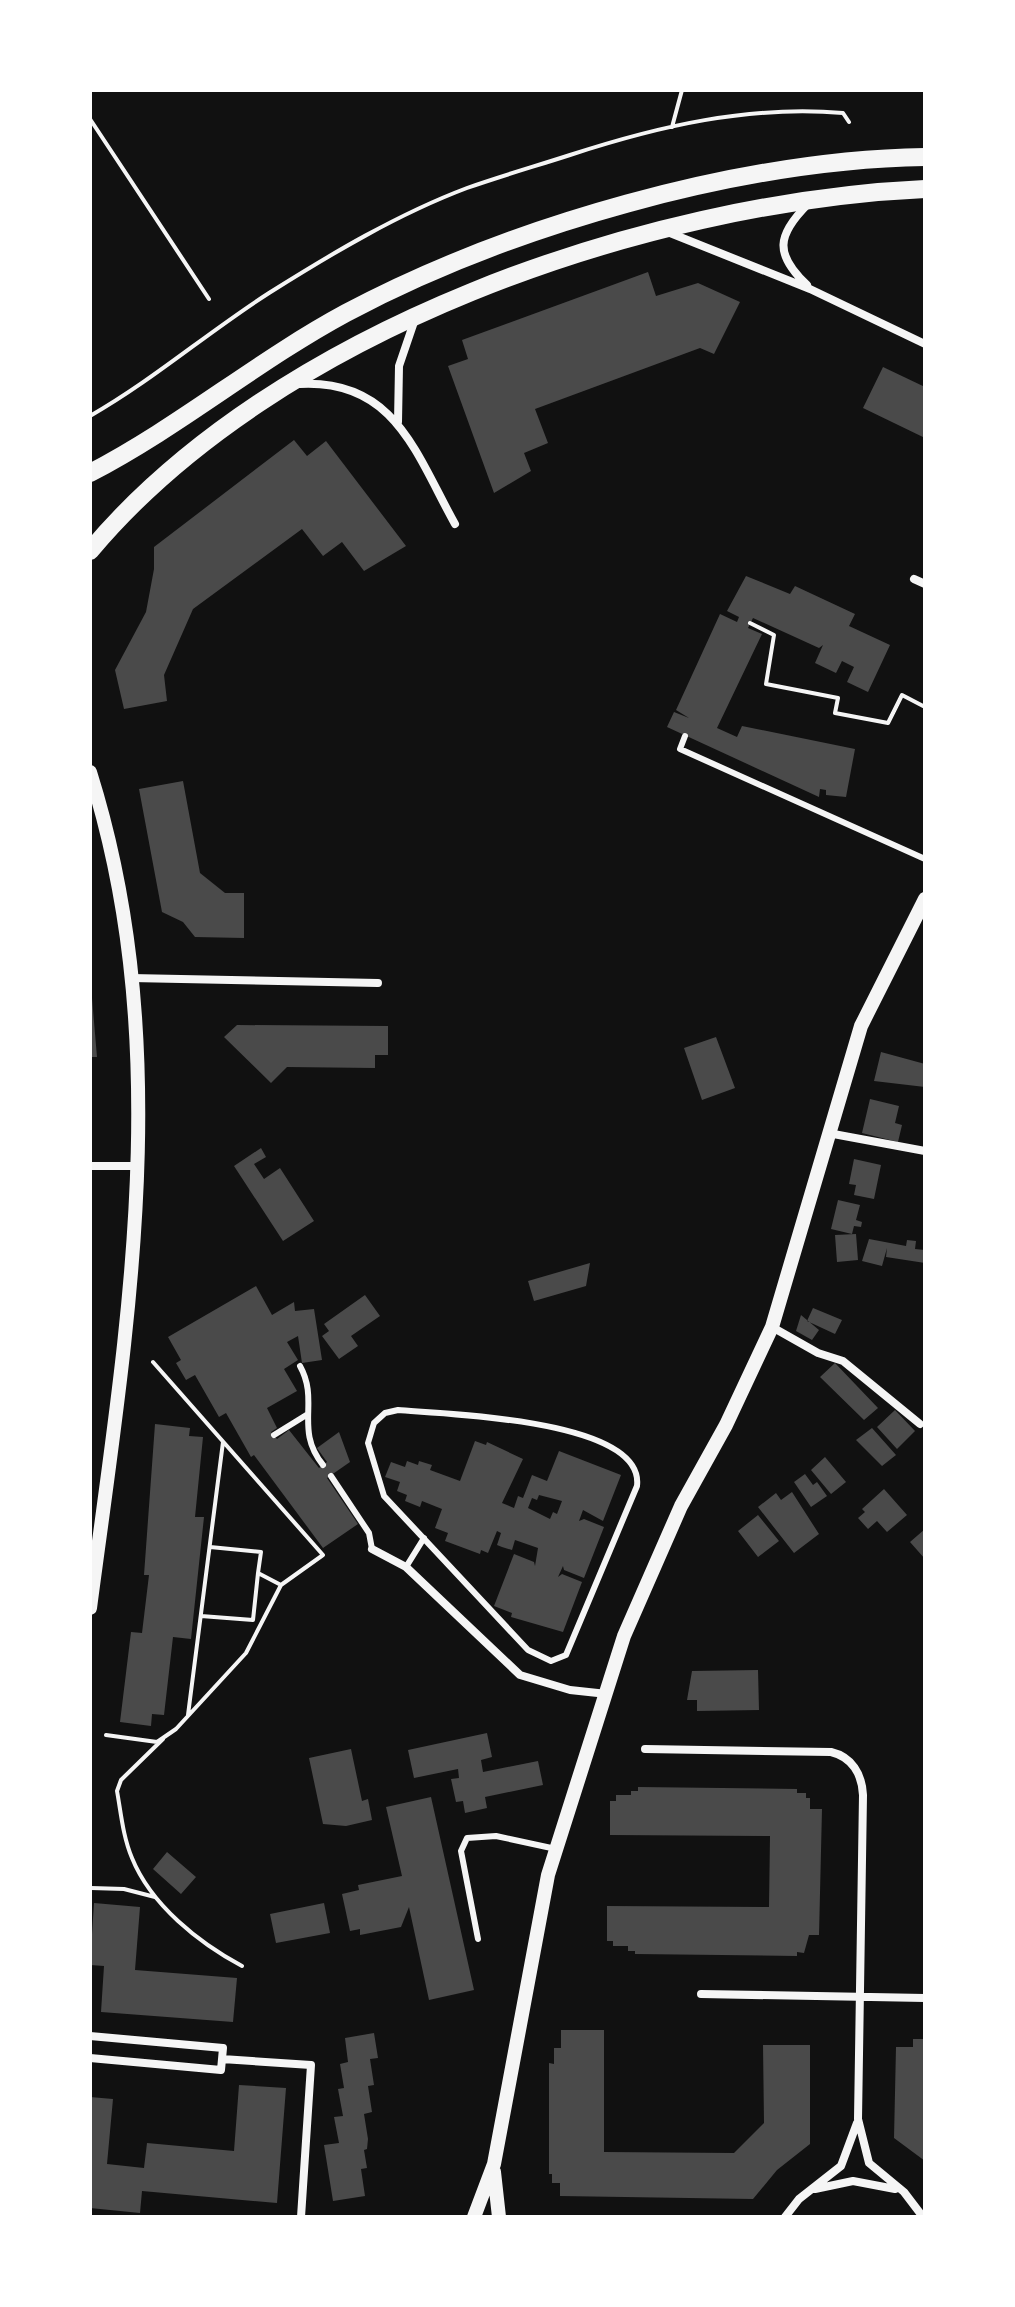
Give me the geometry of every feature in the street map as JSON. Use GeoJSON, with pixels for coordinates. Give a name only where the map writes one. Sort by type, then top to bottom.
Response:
{"type":"FeatureCollection","features":[{"type":"Feature","properties":{"kind":"main road"},"geometry":{"type":"LineString","coordinates":[[90,473],[346,314],[417,278],[496,246],[568,221],[712,185],[807,168],[925,157]]}},
{"type":"Feature","properties":{"kind":"main road"},"geometry":{"type":"LineString","coordinates":[[90,552],[143,492],[190,453],[291,384],[357,345],[417,317],[508,278],[650,230],[812,199],[925,189]]}},
{"type":"Feature","properties":{"kind":"street"},"geometry":{"type":"LineString","coordinates":[[810,289],[792,271],[785,256],[783,237],[787,227],[812,199]]}},
{"type":"Feature","properties":{"kind":"street"},"geometry":{"type":"LineString","coordinates":[[650,230],[689,239],[810,289],[925,344]]}},
{"type":"Feature","properties":{"kind":"street"},"geometry":{"type":"LineString","coordinates":[[398,422],[400,358],[417,317]]}},
{"type":"Feature","properties":{"kind":"street"},"geometry":{"type":"LineString","coordinates":[[291,384],[314,383],[353,390],[384,407],[398,422],[455,524]]}},
{"type":"Feature","properties":{"kind":"street"},"geometry":{"type":"LineString","coordinates":[[914,579],[925,584]]}},
{"type":"Feature","properties":{"kind":"street"},"geometry":{"type":"LineString","coordinates":[[90,772],[116,873],[131,978],[140,1120],[132,1295],[90,1608]]}},
{"type":"Feature","properties":{"kind":"street"},"geometry":{"type":"LineString","coordinates":[[474,2217],[494,2164],[556,1849],[625,1633],[647,1579],[772,1327],[861,1026],[925,899]]}},
{"type":"Feature","properties":{"kind":"street"},"geometry":{"type":"LineString","coordinates":[[131,978],[378,983]]}},
{"type":"Feature","properties":{"kind":"street"},"geometry":{"type":"LineString","coordinates":[[828,1133],[925,1151]]}},
{"type":"Feature","properties":{"kind":"street"},"geometry":{"type":"LineString","coordinates":[[90,1166],[139,1166]]}},
{"type":"Feature","properties":{"kind":"street"},"geometry":{"type":"LineString","coordinates":[[772,1327],[818,1353],[843,1361],[920,1424]]}},
{"type":"Feature","properties":{"kind":"street"},"geometry":{"type":"LineString","coordinates":[[372,1549],[406,1567],[520,1675],[570,1690],[608,1694]]}},
{"type":"Feature","properties":{"kind":"street"},"geometry":{"type":"LineString","coordinates":[[645,1749],[837,1753],[850,1761],[858,1773],[863,1795],[858,2119],[869,2163],[915,2204],[923,2217]]}},
{"type":"Feature","properties":{"kind":"street"},"geometry":{"type":"LineString","coordinates":[[701,1994],[925,1998]]}},
{"type":"Feature","properties":{"kind":"street"},"geometry":{"type":"LineString","coordinates":[[90,2036],[223,2048],[221,2070],[90,2058]]}},
{"type":"Feature","properties":{"kind":"street"},"geometry":{"type":"LineString","coordinates":[[222,2059],[311,2065],[301,2217]]}},
{"type":"Feature","properties":{"kind":"street"},"geometry":{"type":"LineString","coordinates":[[785,2217],[799,2199],[841,2166],[858,2119]]}},
{"type":"Feature","properties":{"kind":"street"},"geometry":{"type":"LineString","coordinates":[[494,2164],[499,2217]]}},
{"type":"Feature","properties":{"kind":"street"},"geometry":{"type":"LineString","coordinates":[[799,2199],[816,2189],[853,2181],[894,2188],[915,2204]]}},
{"type":"Feature","properties":{"kind":"lane"},"geometry":{"type":"LineString","coordinates":[[685,736],[680,749],[925,859]]}},
{"type":"Feature","properties":{"kind":"lane"},"geometry":{"type":"LineString","coordinates":[[300,1366],[308,1390],[308,1442],[323,1465]]}},
{"type":"Feature","properties":{"kind":"lane"},"geometry":{"type":"LineString","coordinates":[[392,1411],[543,1423],[620,1451],[636,1470],[637,1486],[570,1652],[557,1660],[545,1660],[528,1650],[424,1538],[384,1496],[368,1449],[374,1423],[392,1411]]}},
{"type":"Feature","properties":{"kind":"lane"},"geometry":{"type":"LineString","coordinates":[[274,1435],[308,1414]]}},
{"type":"Feature","properties":{"kind":"lane"},"geometry":{"type":"LineString","coordinates":[[331,1476],[369,1533],[372,1549]]}},
{"type":"Feature","properties":{"kind":"lane"},"geometry":{"type":"LineString","coordinates":[[406,1567],[424,1538]]}},
{"type":"Feature","properties":{"kind":"lane"},"geometry":{"type":"LineString","coordinates":[[478,1939],[461,1851],[467,1838],[496,1836],[556,1849]]}},
{"type":"Feature","properties":{"kind":"path"},"geometry":{"type":"LineString","coordinates":[[672,127],[682,90]]}},
{"type":"Feature","properties":{"kind":"path"},"geometry":{"type":"LineString","coordinates":[[90,416],[133,392],[195,342],[270,292],[372,233],[466,189],[626,137],[672,127],[786,109],[843,113],[849,122]]}},
{"type":"Feature","properties":{"kind":"path"},"geometry":{"type":"LineString","coordinates":[[90,119],[209,299]]}},
{"type":"Feature","properties":{"kind":"path"},"geometry":{"type":"LineString","coordinates":[[750,623],[774,635],[766,684],[838,698],[835,713],[888,723],[902,695],[925,707]]}},
{"type":"Feature","properties":{"kind":"path"},"geometry":{"type":"LineString","coordinates":[[153,1362],[323,1555],[281,1585],[246,1653],[121,1780],[117,1791],[132,1860],[157,1898],[203,1942],[242,1966]]}},
{"type":"Feature","properties":{"kind":"path"},"geometry":{"type":"LineString","coordinates":[[188,1715],[223,1442]]}},
{"type":"Feature","properties":{"kind":"path"},"geometry":{"type":"LineString","coordinates":[[201,1616],[253,1620],[261,1552],[210,1547]]}},
{"type":"Feature","properties":{"kind":"path"},"geometry":{"type":"LineString","coordinates":[[258,1573],[281,1585]]}},
{"type":"Feature","properties":{"kind":"path"},"geometry":{"type":"LineString","coordinates":[[106,1735],[157,1742],[163,1739]]}},
{"type":"Feature","properties":{"kind":"path"},"geometry":{"type":"LineString","coordinates":[[91,1888],[124,1889],[157,1898]]}},
{"type":"Feature","properties":{"kind":"building"},"geometry":{"type":"Polygon","coordinates":[[[648,272],[656,296],[698,283],[740,302],[714,354],[700,348],[535,409],[548,443],[524,453],[531,471],[494,493],[448,366],[468,359],[462,340],[648,272]]]}},
{"type":"Feature","properties":{"kind":"building"},"geometry":{"type":"Polygon","coordinates":[[[883,367],[925,387],[925,438],[863,408],[883,367]]]}},
{"type":"Feature","properties":{"kind":"building"},"geometry":{"type":"Polygon","coordinates":[[[294,440],[307,456],[326,441],[406,546],[364,571],[342,542],[323,556],[302,529],[193,609],[164,675],[167,701],[124,709],[115,670],[146,612],[154,569],[154,547],[294,440]]]}},
{"type":"Feature","properties":{"kind":"building"},"geometry":{"type":"Polygon","coordinates":[[[746,576],[790,594],[795,586],[855,614],[849,626],[890,645],[868,692],[847,682],[854,667],[842,661],[836,673],[815,663],[823,645],[819,648],[753,618],[748,628],[762,634],[717,728],[737,737],[742,726],[855,749],[846,797],[826,795],[826,790],[820,789],[819,797],[667,727],[674,712],[689,718],[676,710],[720,614],[737,622],[739,617],[727,611],[746,576]]]}},
{"type":"Feature","properties":{"kind":"building"},"geometry":{"type":"Polygon","coordinates":[[[183,781],[200,873],[225,893],[244,893],[244,938],[195,937],[183,922],[162,912],[139,789],[183,781]]]}},
{"type":"Feature","properties":{"kind":"building"},"geometry":{"type":"Polygon","coordinates":[[[92,998],[97,1057],[90,1057],[92,998]]]}},
{"type":"Feature","properties":{"kind":"building"},"geometry":{"type":"Polygon","coordinates":[[[237,1025],[388,1026],[388,1055],[375,1055],[375,1068],[287,1067],[271,1083],[224,1037],[237,1025]]]}},
{"type":"Feature","properties":{"kind":"building"},"geometry":{"type":"Polygon","coordinates":[[[716,1037],[735,1088],[702,1100],[684,1048],[716,1037]]]}},
{"type":"Feature","properties":{"kind":"building"},"geometry":{"type":"Polygon","coordinates":[[[881,1052],[925,1064],[925,1087],[874,1081],[881,1052]]]}},
{"type":"Feature","properties":{"kind":"building"},"geometry":{"type":"Polygon","coordinates":[[[870,1099],[899,1106],[895,1123],[902,1125],[898,1142],[862,1133],[870,1099]]]}},
{"type":"Feature","properties":{"kind":"building"},"geometry":{"type":"Polygon","coordinates":[[[261,1148],[266,1157],[254,1164],[264,1179],[280,1168],[314,1221],[283,1241],[234,1166],[261,1148]]]}},
{"type":"Feature","properties":{"kind":"building"},"geometry":{"type":"Polygon","coordinates":[[[854,1159],[881,1165],[874,1199],[854,1195],[856,1185],[849,1184],[854,1159]]]}},
{"type":"Feature","properties":{"kind":"building"},"geometry":{"type":"Polygon","coordinates":[[[838,1200],[860,1205],[856,1220],[862,1222],[861,1227],[854,1226],[852,1234],[831,1229],[838,1200]]]}},
{"type":"Feature","properties":{"kind":"building"},"geometry":{"type":"Polygon","coordinates":[[[856,1234],[858,1260],[837,1262],[835,1235],[856,1234]]]}},
{"type":"Feature","properties":{"kind":"building"},"geometry":{"type":"Polygon","coordinates":[[[869,1239],[906,1246],[907,1240],[916,1241],[915,1249],[925,1250],[925,1263],[886,1257],[887,1248],[882,1266],[862,1261],[869,1239]]]}},
{"type":"Feature","properties":{"kind":"building"},"geometry":{"type":"Polygon","coordinates":[[[590,1263],[586,1286],[534,1301],[528,1281],[590,1263]]]}},
{"type":"Feature","properties":{"kind":"building"},"geometry":{"type":"Polygon","coordinates":[[[256,1286],[272,1315],[294,1302],[295,1311],[314,1309],[322,1360],[302,1363],[298,1336],[287,1342],[298,1360],[284,1369],[297,1391],[267,1408],[277,1428],[271,1432],[277,1439],[289,1430],[319,1468],[327,1462],[317,1448],[339,1432],[350,1462],[327,1478],[358,1524],[323,1548],[254,1455],[251,1457],[226,1413],[219,1417],[195,1375],[186,1380],[176,1363],[181,1360],[168,1337],[256,1286]]]}},
{"type":"Feature","properties":{"kind":"building"},"geometry":{"type":"Polygon","coordinates":[[[365,1295],[380,1316],[351,1336],[358,1346],[339,1359],[322,1336],[329,1331],[324,1324],[365,1295]]]}},
{"type":"Feature","properties":{"kind":"building"},"geometry":{"type":"Polygon","coordinates":[[[813,1308],[842,1320],[835,1334],[807,1321],[813,1308]]]}},
{"type":"Feature","properties":{"kind":"building"},"geometry":{"type":"Polygon","coordinates":[[[801,1315],[819,1330],[812,1340],[796,1331],[801,1315]]]}},
{"type":"Feature","properties":{"kind":"building"},"geometry":{"type":"Polygon","coordinates":[[[835,1363],[878,1408],[864,1420],[820,1377],[835,1363]]]}},
{"type":"Feature","properties":{"kind":"building"},"geometry":{"type":"Polygon","coordinates":[[[895,1410],[915,1431],[897,1449],[877,1427],[895,1410]]]}},
{"type":"Feature","properties":{"kind":"building"},"geometry":{"type":"Polygon","coordinates":[[[155,1424],[190,1428],[189,1436],[203,1437],[195,1517],[204,1517],[191,1639],[173,1637],[164,1715],[152,1714],[151,1726],[120,1722],[131,1632],[142,1633],[149,1575],[144,1575],[155,1424]]]}},
{"type":"Feature","properties":{"kind":"building"},"geometry":{"type":"Polygon","coordinates":[[[872,1428],[896,1455],[882,1466],[856,1440],[872,1428]]]}},
{"type":"Feature","properties":{"kind":"building"},"geometry":{"type":"Polygon","coordinates":[[[475,1441],[486,1445],[487,1442],[523,1459],[502,1503],[514,1508],[518,1496],[523,1498],[532,1475],[547,1481],[559,1451],[621,1475],[603,1521],[583,1510],[579,1521],[584,1519],[604,1527],[584,1578],[564,1570],[563,1566],[558,1577],[562,1574],[582,1582],[563,1632],[511,1617],[512,1613],[494,1606],[514,1554],[534,1562],[535,1566],[538,1548],[515,1540],[512,1550],[497,1545],[501,1533],[497,1531],[488,1553],[481,1550],[480,1554],[445,1541],[448,1533],[435,1528],[442,1509],[422,1501],[420,1507],[405,1501],[407,1495],[397,1491],[400,1482],[385,1477],[391,1462],[405,1467],[407,1461],[418,1465],[419,1461],[432,1465],[430,1470],[460,1481],[475,1441]],[[539,1495],[537,1500],[532,1498],[528,1508],[550,1519],[553,1512],[557,1514],[562,1501],[539,1495]]]}},
{"type":"Feature","properties":{"kind":"building"},"geometry":{"type":"Polygon","coordinates":[[[825,1457],[846,1482],[831,1494],[811,1470],[825,1457]]]}},
{"type":"Feature","properties":{"kind":"building"},"geometry":{"type":"Polygon","coordinates":[[[805,1474],[813,1485],[817,1482],[827,1496],[811,1507],[794,1482],[805,1474]]]}},
{"type":"Feature","properties":{"kind":"building"},"geometry":{"type":"Polygon","coordinates":[[[884,1489],[907,1515],[887,1532],[877,1521],[868,1529],[858,1518],[865,1512],[862,1509],[884,1489]]]}},
{"type":"Feature","properties":{"kind":"building"},"geometry":{"type":"Polygon","coordinates":[[[792,1492],[819,1534],[794,1553],[758,1507],[776,1493],[781,1500],[792,1492]]]}},
{"type":"Feature","properties":{"kind":"building"},"geometry":{"type":"Polygon","coordinates":[[[758,1515],[779,1541],[758,1557],[738,1531],[758,1515]]]}},
{"type":"Feature","properties":{"kind":"building"},"geometry":{"type":"Polygon","coordinates":[[[925,1529],[925,1559],[910,1542],[925,1529]]]}},
{"type":"Feature","properties":{"kind":"building"},"geometry":{"type":"Polygon","coordinates":[[[758,1670],[759,1710],[697,1711],[697,1700],[687,1700],[692,1671],[758,1670]]]}},
{"type":"Feature","properties":{"kind":"building"},"geometry":{"type":"Polygon","coordinates":[[[487,1733],[492,1757],[481,1760],[483,1772],[538,1761],[543,1785],[485,1797],[487,1808],[465,1813],[463,1801],[456,1802],[451,1779],[459,1778],[458,1769],[414,1778],[408,1750],[487,1733]]]}},
{"type":"Feature","properties":{"kind":"building"},"geometry":{"type":"Polygon","coordinates":[[[351,1749],[362,1801],[368,1799],[372,1820],[346,1826],[323,1824],[309,1758],[351,1749]]]}},
{"type":"Feature","properties":{"kind":"building"},"geometry":{"type":"Polygon","coordinates":[[[638,1787],[797,1789],[797,1793],[806,1793],[806,1798],[810,1798],[810,1809],[822,1809],[819,1935],[809,1935],[804,1953],[797,1952],[797,1956],[635,1954],[635,1951],[628,1951],[628,1946],[613,1946],[613,1941],[607,1941],[607,1906],[769,1907],[770,1836],[610,1835],[610,1801],[616,1801],[616,1795],[631,1795],[631,1791],[638,1791],[638,1787]]]}},
{"type":"Feature","properties":{"kind":"building"},"geometry":{"type":"Polygon","coordinates":[[[431,1797],[474,1990],[429,2000],[409,1907],[401,1927],[360,1935],[360,1929],[350,1931],[342,1894],[359,1890],[358,1885],[402,1876],[386,1807],[431,1797]]]}},
{"type":"Feature","properties":{"kind":"building"},"geometry":{"type":"Polygon","coordinates":[[[167,1852],[196,1877],[181,1894],[153,1869],[167,1852]]]}},
{"type":"Feature","properties":{"kind":"building"},"geometry":{"type":"Polygon","coordinates":[[[94,1903],[140,1907],[135,1970],[237,1978],[233,2022],[101,2012],[104,1966],[90,1965],[94,1903]]]}},
{"type":"Feature","properties":{"kind":"building"},"geometry":{"type":"Polygon","coordinates":[[[324,1903],[330,1933],[276,1943],[270,1914],[324,1903]]]}},
{"type":"Feature","properties":{"kind":"building"},"geometry":{"type":"Polygon","coordinates":[[[561,2030],[604,2030],[604,2152],[734,2153],[764,2123],[763,2045],[810,2045],[810,2144],[777,2170],[753,2199],[560,2196],[560,2183],[552,2183],[552,2174],[549,2174],[549,2063],[554,2064],[554,2048],[561,2048],[561,2030]]]}},
{"type":"Feature","properties":{"kind":"building"},"geometry":{"type":"Polygon","coordinates":[[[374,2033],[378,2058],[370,2059],[374,2085],[368,2086],[372,2112],[364,2114],[368,2139],[367,2149],[364,2150],[367,2168],[361,2169],[365,2196],[333,2201],[324,2145],[339,2143],[334,2117],[343,2116],[338,2089],[344,2088],[340,2064],[348,2062],[345,2038],[374,2033]]]}},
{"type":"Feature","properties":{"kind":"building"},"geometry":{"type":"Polygon","coordinates":[[[913,2039],[925,2039],[925,2161],[894,2138],[896,2047],[913,2047],[913,2039]]]}},
{"type":"Feature","properties":{"kind":"building"},"geometry":{"type":"Polygon","coordinates":[[[239,2085],[286,2088],[277,2203],[142,2191],[140,2213],[90,2208],[90,2097],[113,2099],[107,2164],[144,2168],[147,2143],[234,2151],[239,2085]]]}}]}
